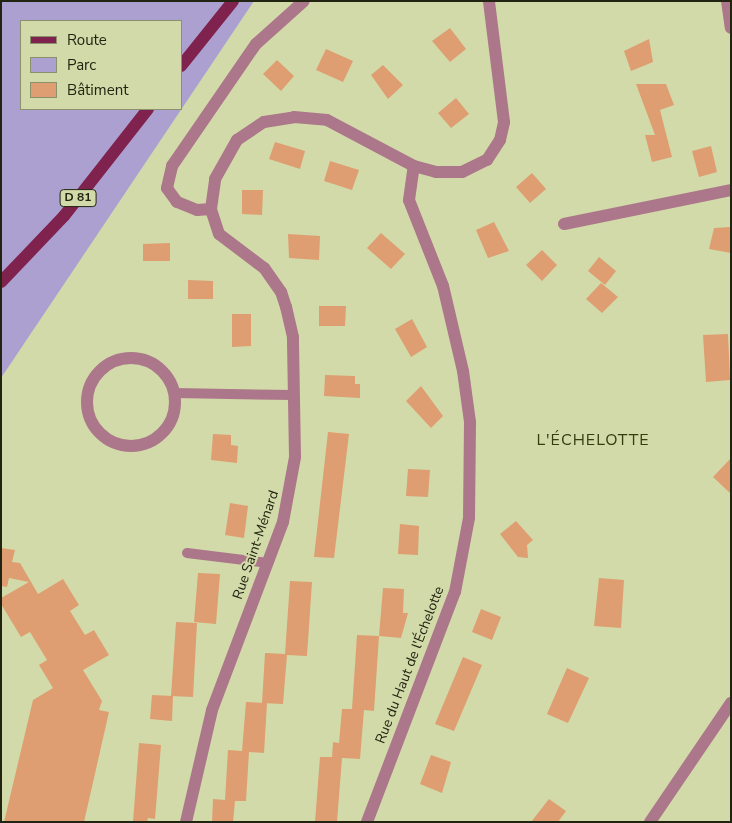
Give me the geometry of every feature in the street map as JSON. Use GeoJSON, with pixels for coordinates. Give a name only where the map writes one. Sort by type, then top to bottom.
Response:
{"type":"FeatureCollection","features":[{"type":"Feature","properties":{"kind":"main road"},"geometry":{"type":"LineString","coordinates":[[182,65],[233,1]]}},
{"type":"Feature","properties":{"kind":"main road","name":"D 81"},"geometry":{"type":"LineString","coordinates":[[1,282],[64,216],[147,110]]}},
{"type":"Feature","properties":{"kind":"street"},"geometry":{"type":"LineString","coordinates":[[211,209],[187,208],[174,198],[166,180],[172,166],[256,44],[304,1]]}},
{"type":"Feature","properties":{"kind":"street"},"geometry":{"type":"LineString","coordinates":[[414,166],[436,172],[462,172],[487,160],[500,140],[504,122],[489,1]]}},
{"type":"Feature","properties":{"kind":"street"},"geometry":{"type":"LineString","coordinates":[[727,1],[731,28]]}},
{"type":"Feature","properties":{"kind":"street","name":"Rue Saint-Ménard"},"geometry":{"type":"LineString","coordinates":[[186,822],[212,710],[268,563],[291,490],[295,457],[293,337],[280,292],[264,268],[219,234],[211,209],[215,179],[237,140],[275,119],[327,120],[414,166]]}},
{"type":"Feature","properties":{"kind":"street","name":"Rue du Haut de l'Échelotte"},"geometry":{"type":"LineString","coordinates":[[366,822],[455,592],[469,518],[470,422],[463,371],[443,286],[409,200],[414,166]]}},
{"type":"Feature","properties":{"kind":"street"},"geometry":{"type":"LineString","coordinates":[[564,224],[731,190]]}},
{"type":"Feature","properties":{"kind":"street"},"geometry":{"type":"LineString","coordinates":[[122,358],[136,358],[161,369],[175,393],[171,423],[161,435],[140,445],[117,445],[103,438],[87,412],[90,384],[108,363],[122,358]]}},
{"type":"Feature","properties":{"kind":"street"},"geometry":{"type":"LineString","coordinates":[[650,822],[731,703]]}},
{"type":"Feature","properties":{"kind":"lane"},"geometry":{"type":"LineString","coordinates":[[175,393],[294,396]]}},
{"type":"Feature","properties":{"kind":"lane"},"geometry":{"type":"LineString","coordinates":[[187,553],[268,563]]}},
{"type":"Feature","properties":{"kind":"green space"},"geometry":{"type":"Polygon","coordinates":[[[1,1],[254,1],[182,108],[182,20],[20,20],[20,110],[181,110],[1,378],[1,1]]]}},
{"type":"Feature","properties":{"kind":"building"},"geometry":{"type":"Polygon","coordinates":[[[450,28],[466,49],[450,62],[432,41],[450,28]]]}},
{"type":"Feature","properties":{"kind":"building"},"geometry":{"type":"Polygon","coordinates":[[[649,39],[653,62],[631,71],[624,51],[649,39]]]}},
{"type":"Feature","properties":{"kind":"building"},"geometry":{"type":"Polygon","coordinates":[[[326,49],[353,61],[343,82],[316,70],[326,49]]]}},
{"type":"Feature","properties":{"kind":"building"},"geometry":{"type":"Polygon","coordinates":[[[277,60],[294,76],[281,91],[263,74],[277,60]]]}},
{"type":"Feature","properties":{"kind":"building"},"geometry":{"type":"Polygon","coordinates":[[[383,65],[403,85],[388,99],[371,75],[383,65]]]}},
{"type":"Feature","properties":{"kind":"building"},"geometry":{"type":"Polygon","coordinates":[[[636,84],[666,84],[674,105],[660,110],[672,157],[652,162],[645,135],[655,135],[636,84]]]}},
{"type":"Feature","properties":{"kind":"building"},"geometry":{"type":"Polygon","coordinates":[[[456,98],[469,114],[451,128],[438,113],[456,98]]]}},
{"type":"Feature","properties":{"kind":"building"},"geometry":{"type":"Polygon","coordinates":[[[275,142],[305,151],[300,169],[269,159],[275,142]]]}},
{"type":"Feature","properties":{"kind":"building"},"geometry":{"type":"Polygon","coordinates":[[[711,146],[717,172],[699,177],[692,151],[711,146]]]}},
{"type":"Feature","properties":{"kind":"building"},"geometry":{"type":"Polygon","coordinates":[[[330,161],[359,170],[352,190],[324,181],[330,161]]]}},
{"type":"Feature","properties":{"kind":"building"},"geometry":{"type":"Polygon","coordinates":[[[532,173],[546,189],[530,203],[516,187],[532,173]]]}},
{"type":"Feature","properties":{"kind":"building"},"geometry":{"type":"Polygon","coordinates":[[[242,190],[263,190],[262,215],[242,214],[242,190]]]}},
{"type":"Feature","properties":{"kind":"building"},"geometry":{"type":"Polygon","coordinates":[[[494,222],[509,251],[488,258],[476,230],[494,222]]]}},
{"type":"Feature","properties":{"kind":"building"},"geometry":{"type":"Polygon","coordinates":[[[731,227],[731,253],[709,249],[714,228],[731,227]]]}},
{"type":"Feature","properties":{"kind":"building"},"geometry":{"type":"Polygon","coordinates":[[[381,233],[405,254],[391,269],[367,248],[381,233]]]}},
{"type":"Feature","properties":{"kind":"building"},"geometry":{"type":"Polygon","coordinates":[[[288,234],[320,236],[319,260],[289,258],[288,234]]]}},
{"type":"Feature","properties":{"kind":"building"},"geometry":{"type":"Polygon","coordinates":[[[170,243],[170,261],[143,261],[143,244],[170,243]]]}},
{"type":"Feature","properties":{"kind":"building"},"geometry":{"type":"Polygon","coordinates":[[[542,250],[557,265],[542,281],[526,265],[542,250]]]}},
{"type":"Feature","properties":{"kind":"building"},"geometry":{"type":"Polygon","coordinates":[[[599,257],[616,271],[605,285],[588,271],[599,257]]]}},
{"type":"Feature","properties":{"kind":"building"},"geometry":{"type":"Polygon","coordinates":[[[188,280],[213,281],[213,299],[188,299],[188,280]]]}},
{"type":"Feature","properties":{"kind":"building"},"geometry":{"type":"Polygon","coordinates":[[[601,283],[618,297],[602,313],[586,299],[601,283]]]}},
{"type":"Feature","properties":{"kind":"building"},"geometry":{"type":"Polygon","coordinates":[[[319,306],[346,306],[345,326],[319,326],[319,306]]]}},
{"type":"Feature","properties":{"kind":"building"},"geometry":{"type":"Polygon","coordinates":[[[232,314],[251,314],[251,346],[232,347],[232,314]]]}},
{"type":"Feature","properties":{"kind":"building"},"geometry":{"type":"Polygon","coordinates":[[[412,319],[427,347],[411,357],[395,329],[412,319]]]}},
{"type":"Feature","properties":{"kind":"building"},"geometry":{"type":"Polygon","coordinates":[[[728,334],[730,380],[706,382],[703,335],[728,334]]]}},
{"type":"Feature","properties":{"kind":"building"},"geometry":{"type":"Polygon","coordinates":[[[325,375],[355,376],[355,384],[360,384],[360,398],[324,396],[325,375]]]}},
{"type":"Feature","properties":{"kind":"building"},"geometry":{"type":"Polygon","coordinates":[[[421,386],[443,416],[431,428],[406,401],[421,386]]]}},
{"type":"Feature","properties":{"kind":"building"},"geometry":{"type":"Polygon","coordinates":[[[328,432],[349,434],[334,558],[314,557],[328,432]]]}},
{"type":"Feature","properties":{"kind":"building"},"geometry":{"type":"Polygon","coordinates":[[[213,434],[231,435],[231,445],[238,446],[237,463],[211,460],[213,434]]]}},
{"type":"Feature","properties":{"kind":"building"},"geometry":{"type":"Polygon","coordinates":[[[731,458],[731,494],[713,477],[731,458]]]}},
{"type":"Feature","properties":{"kind":"building"},"geometry":{"type":"Polygon","coordinates":[[[408,469],[430,470],[428,497],[406,496],[408,469]]]}},
{"type":"Feature","properties":{"kind":"building"},"geometry":{"type":"Polygon","coordinates":[[[230,503],[248,506],[244,538],[225,535],[230,503]]]}},
{"type":"Feature","properties":{"kind":"building"},"geometry":{"type":"Polygon","coordinates":[[[516,521],[533,540],[527,545],[528,558],[518,557],[500,534],[516,521]]]}},
{"type":"Feature","properties":{"kind":"building"},"geometry":{"type":"Polygon","coordinates":[[[400,524],[419,526],[418,555],[398,554],[400,524]]]}},
{"type":"Feature","properties":{"kind":"building"},"geometry":{"type":"Polygon","coordinates":[[[1,548],[15,550],[12,562],[20,563],[38,594],[63,579],[79,605],[70,611],[85,635],[94,630],[109,655],[83,670],[102,701],[99,710],[109,712],[84,822],[4,822],[33,700],[53,688],[39,665],[47,660],[30,632],[21,637],[1,604],[1,598],[29,582],[9,578],[7,587],[1,586],[1,548]]]}},
{"type":"Feature","properties":{"kind":"building"},"geometry":{"type":"Polygon","coordinates":[[[198,573],[220,574],[216,624],[194,622],[198,573]]]}},
{"type":"Feature","properties":{"kind":"building"},"geometry":{"type":"Polygon","coordinates":[[[599,578],[624,580],[621,628],[594,626],[599,578]]]}},
{"type":"Feature","properties":{"kind":"building"},"geometry":{"type":"Polygon","coordinates":[[[290,581],[312,582],[307,656],[287,655],[283,704],[262,703],[265,653],[285,654],[290,581]]]}},
{"type":"Feature","properties":{"kind":"building"},"geometry":{"type":"Polygon","coordinates":[[[383,588],[404,589],[403,613],[408,613],[401,638],[379,636],[383,588]]]}},
{"type":"Feature","properties":{"kind":"building"},"geometry":{"type":"Polygon","coordinates":[[[481,609],[501,617],[492,640],[472,632],[481,609]]]}},
{"type":"Feature","properties":{"kind":"building"},"geometry":{"type":"Polygon","coordinates":[[[176,622],[197,623],[193,697],[171,696],[176,622]]]}},
{"type":"Feature","properties":{"kind":"building"},"geometry":{"type":"Polygon","coordinates":[[[357,635],[379,636],[374,711],[364,710],[360,759],[342,758],[337,822],[315,822],[320,757],[332,757],[333,742],[339,743],[342,709],[352,709],[357,635]]]}},
{"type":"Feature","properties":{"kind":"building"},"geometry":{"type":"Polygon","coordinates":[[[463,657],[482,665],[454,731],[435,724],[463,657]]]}},
{"type":"Feature","properties":{"kind":"building"},"geometry":{"type":"Polygon","coordinates":[[[567,668],[589,678],[568,723],[547,714],[567,668]]]}},
{"type":"Feature","properties":{"kind":"building"},"geometry":{"type":"Polygon","coordinates":[[[152,695],[173,696],[172,721],[150,719],[152,695]]]}},
{"type":"Feature","properties":{"kind":"building"},"geometry":{"type":"Polygon","coordinates":[[[246,702],[267,703],[264,753],[249,752],[246,801],[235,801],[233,822],[212,822],[213,799],[225,800],[228,750],[242,751],[246,702]]]}},
{"type":"Feature","properties":{"kind":"building"},"geometry":{"type":"Polygon","coordinates":[[[139,743],[161,745],[155,819],[148,818],[147,822],[133,822],[139,743]]]}},
{"type":"Feature","properties":{"kind":"building"},"geometry":{"type":"Polygon","coordinates":[[[431,755],[451,762],[442,793],[420,784],[431,755]]]}},
{"type":"Feature","properties":{"kind":"building"},"geometry":{"type":"Polygon","coordinates":[[[549,799],[566,811],[558,822],[531,822],[549,799]]]}},
{"type":"Feature","properties":{"kind":"district","name":"L'ÉCHELOTTE"},"geometry":{"type":"Point","coordinates":[593,440]}}]}
